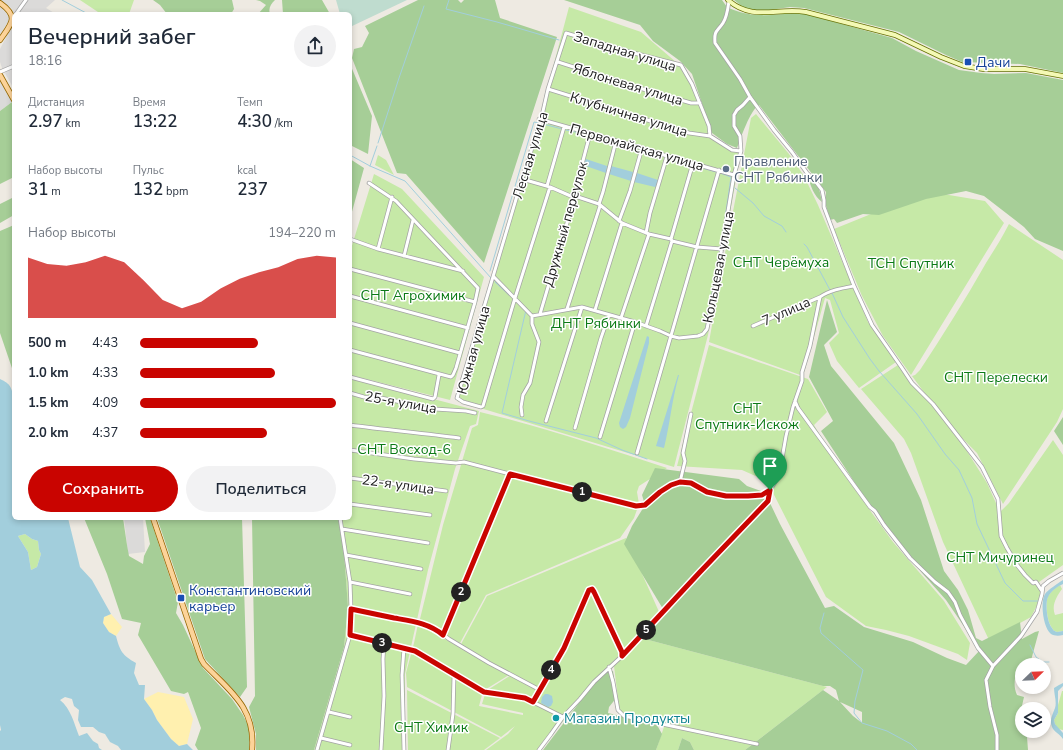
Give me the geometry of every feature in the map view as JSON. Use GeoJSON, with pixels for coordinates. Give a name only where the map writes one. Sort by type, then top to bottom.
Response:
{"type":"FeatureCollection","features":[{"type":"Feature","properties":{"kind":"main road"},"geometry":{"type":"LineString","coordinates":[[728,1],[741,9],[751,12],[762,13],[803,11],[895,35],[941,58],[959,65],[988,69],[1025,69],[1063,76]]}},
{"type":"Feature","properties":{"kind":"main road"},"geometry":{"type":"LineString","coordinates":[[0,3],[8,9],[12,16]]}},
{"type":"Feature","properties":{"kind":"main road"},"geometry":{"type":"LineString","coordinates":[[0,40],[12,21]]}},
{"type":"Feature","properties":{"kind":"main road"},"geometry":{"type":"LineString","coordinates":[[0,73],[12,96]]}},
{"type":"Feature","properties":{"kind":"main road"},"geometry":{"type":"LineString","coordinates":[[154,520],[201,659],[243,706],[252,730],[252,750]]}},
{"type":"Feature","properties":{"kind":"street"},"geometry":{"type":"LineString","coordinates":[[18,12],[26,0]]}},
{"type":"Feature","properties":{"kind":"street"},"geometry":{"type":"LineString","coordinates":[[728,1],[727,11],[723,23],[714,35],[715,42],[740,79],[750,98],[807,173],[822,190],[824,206],[842,255],[872,325],[912,383],[929,400],[982,467],[998,499],[1002,536],[1017,565],[1033,583],[1036,582],[1045,584]]}},
{"type":"Feature","properties":{"kind":"street","name":"Лесная улица"},"geometry":{"type":"LineString","coordinates":[[494,277],[548,89],[558,62],[566,33]]}},
{"type":"Feature","properties":{"kind":"street","name":"Западная улица"},"geometry":{"type":"LineString","coordinates":[[566,33],[681,65],[692,84],[700,103],[709,126],[710,136]]}},
{"type":"Feature","properties":{"kind":"street","name":"Яблоневая улица"},"geometry":{"type":"LineString","coordinates":[[558,62],[691,103],[700,103]]}},
{"type":"Feature","properties":{"kind":"street"},"geometry":{"type":"LineString","coordinates":[[0,73],[12,67]]}},
{"type":"Feature","properties":{"kind":"street","name":"Клубничная улица"},"geometry":{"type":"LineString","coordinates":[[548,89],[689,133],[710,136]]}},
{"type":"Feature","properties":{"kind":"street","name":"Кольцевая улица"},"geometry":{"type":"LineString","coordinates":[[532,316],[582,307],[635,322],[679,338],[698,336],[705,332],[707,329],[716,283],[734,175],[741,151],[740,136],[734,126],[734,115],[736,110],[750,98]]}},
{"type":"Feature","properties":{"kind":"street","name":"Первомайская улица"},"geometry":{"type":"LineString","coordinates":[[540,120],[734,175]]}},
{"type":"Feature","properties":{"kind":"street"},"geometry":{"type":"LineString","coordinates":[[515,298],[549,186],[564,127]]}},
{"type":"Feature","properties":{"kind":"street","name":"Дружный переулок"},"geometry":{"type":"LineString","coordinates":[[540,314],[575,196],[590,134]]}},
{"type":"Feature","properties":{"kind":"street"},"geometry":{"type":"LineString","coordinates":[[710,136],[732,150],[741,151]]}},
{"type":"Feature","properties":{"kind":"street"},"geometry":{"type":"LineString","coordinates":[[567,309],[600,206],[599,204],[616,141]]}},
{"type":"Feature","properties":{"kind":"street"},"geometry":{"type":"LineString","coordinates":[[595,310],[642,148]]}},
{"type":"Feature","properties":{"kind":"street"},"geometry":{"type":"LineString","coordinates":[[620,318],[647,234],[650,213],[668,156]]}},
{"type":"Feature","properties":{"kind":"street"},"geometry":{"type":"LineString","coordinates":[[646,326],[693,163]]}},
{"type":"Feature","properties":{"kind":"street"},"geometry":{"type":"LineString","coordinates":[[637,452],[718,170]]}},
{"type":"Feature","properties":{"kind":"street"},"geometry":{"type":"LineString","coordinates":[[522,179],[549,186],[573,197],[575,196],[599,204],[621,222],[647,234],[697,247],[722,249]]}},
{"type":"Feature","properties":{"kind":"street"},"geometry":{"type":"LineString","coordinates":[[352,351],[450,377],[453,375],[456,368],[478,288],[392,197],[369,183]]}},
{"type":"Feature","properties":{"kind":"street"},"geometry":{"type":"LineString","coordinates":[[378,249],[392,197]]}},
{"type":"Feature","properties":{"kind":"street"},"geometry":{"type":"LineString","coordinates":[[404,256],[413,220],[414,221]]}},
{"type":"Feature","properties":{"kind":"street"},"geometry":{"type":"LineString","coordinates":[[352,240],[378,249],[463,271]]}},
{"type":"Feature","properties":{"kind":"street"},"geometry":{"type":"LineString","coordinates":[[352,270],[475,302]]}},
{"type":"Feature","properties":{"kind":"street"},"geometry":{"type":"LineString","coordinates":[[494,277],[532,316],[532,324],[539,342],[530,383],[523,395],[521,407],[522,415]]}},
{"type":"Feature","properties":{"kind":"street","name":"Южная улица"},"geometry":{"type":"LineString","coordinates":[[494,277],[457,398],[463,402],[481,407],[483,406],[515,298]]}},
{"type":"Feature","properties":{"kind":"street","name":"7 улица"},"geometry":{"type":"LineString","coordinates":[[753,326],[831,291],[854,286]]}},
{"type":"Feature","properties":{"kind":"street"},"geometry":{"type":"LineString","coordinates":[[352,297],[468,328]]}},
{"type":"Feature","properties":{"kind":"street"},"geometry":{"type":"LineString","coordinates":[[539,750],[563,717],[594,682],[622,656],[768,501],[770,490],[779,476],[786,436],[802,381],[802,372],[810,346],[820,297]]}},
{"type":"Feature","properties":{"kind":"street"},"geometry":{"type":"LineString","coordinates":[[546,421],[582,307]]}},
{"type":"Feature","properties":{"kind":"street"},"geometry":{"type":"LineString","coordinates":[[575,428],[609,315]]}},
{"type":"Feature","properties":{"kind":"street"},"geometry":{"type":"LineString","coordinates":[[600,437],[635,322]]}},
{"type":"Feature","properties":{"kind":"street"},"geometry":{"type":"LineString","coordinates":[[352,324],[460,353]]}},
{"type":"Feature","properties":{"kind":"street"},"geometry":{"type":"LineString","coordinates":[[352,378],[433,399],[435,397],[440,375]]}},
{"type":"Feature","properties":{"kind":"street","name":"25-я улица"},"geometry":{"type":"LineString","coordinates":[[352,394],[364,397],[381,398],[406,403],[419,408],[475,413]]}},
{"type":"Feature","properties":{"kind":"street"},"geometry":{"type":"LineString","coordinates":[[795,401],[798,408],[910,558],[935,582],[948,592],[955,602],[960,615],[978,648],[993,666]]}},
{"type":"Feature","properties":{"kind":"street"},"geometry":{"type":"LineString","coordinates":[[680,482],[686,461],[683,452],[691,414]]}},
{"type":"Feature","properties":{"kind":"street"},"geometry":{"type":"LineString","coordinates":[[352,425],[459,438]]}},
{"type":"Feature","properties":{"kind":"street"},"geometry":{"type":"LineString","coordinates":[[352,450],[414,459],[456,463],[464,462],[636,506],[645,505],[660,492],[671,485],[680,482],[691,483],[707,492],[726,496],[762,495],[770,490]]}},
{"type":"Feature","properties":{"kind":"street"},"geometry":{"type":"LineString","coordinates":[[443,635],[510,474]]}},
{"type":"Feature","properties":{"kind":"street","name":"22-я улица"},"geometry":{"type":"LineString","coordinates":[[352,478],[446,490]]}},
{"type":"Feature","properties":{"kind":"street"},"geometry":{"type":"LineString","coordinates":[[352,504],[430,515]]}},
{"type":"Feature","properties":{"kind":"street"},"geometry":{"type":"LineString","coordinates":[[317,750],[350,635],[350,582],[340,520]]}},
{"type":"Feature","properties":{"kind":"street"},"geometry":{"type":"LineString","coordinates":[[342,529],[428,543]]}},
{"type":"Feature","properties":{"kind":"street"},"geometry":{"type":"LineString","coordinates":[[346,555],[421,569]]}},
{"type":"Feature","properties":{"kind":"street"},"geometry":{"type":"LineString","coordinates":[[997,750],[997,735],[990,707],[986,680],[993,666],[1021,636],[1037,612],[1043,586],[1049,580],[1063,573]]}},
{"type":"Feature","properties":{"kind":"street"},"geometry":{"type":"LineString","coordinates":[[350,582],[410,594]]}},
{"type":"Feature","properties":{"kind":"street"},"geometry":{"type":"LineString","coordinates":[[1036,582],[1042,591]]}},
{"type":"Feature","properties":{"kind":"street"},"geometry":{"type":"LineString","coordinates":[[533,702],[564,648],[589,590],[592,589],[622,652],[622,656]]}},
{"type":"Feature","properties":{"kind":"street"},"geometry":{"type":"LineString","coordinates":[[351,609],[419,623],[431,627],[448,639],[489,663],[540,690]]}},
{"type":"Feature","properties":{"kind":"street"},"geometry":{"type":"LineString","coordinates":[[350,635],[415,651],[484,692],[525,698],[563,717]]}},
{"type":"Feature","properties":{"kind":"street"},"geometry":{"type":"LineString","coordinates":[[381,750],[384,696],[384,644]]}},
{"type":"Feature","properties":{"kind":"street"},"geometry":{"type":"LineString","coordinates":[[404,648],[402,675],[404,750]]}},
{"type":"Feature","properties":{"kind":"street"},"geometry":{"type":"LineString","coordinates":[[609,667],[618,710],[624,716],[757,744]]}},
{"type":"Feature","properties":{"kind":"street"},"geometry":{"type":"LineString","coordinates":[[448,750],[453,714],[454,675]]}},
{"type":"Feature","properties":{"kind":"street"},"geometry":{"type":"LineString","coordinates":[[328,712],[350,717]]}},
{"type":"Feature","properties":{"kind":"street"},"geometry":{"type":"LineString","coordinates":[[321,738],[350,745]]}},
{"type":"Feature","properties":{"kind":"shaded area"},"geometry":{"type":"Polygon","coordinates":[[[0,0],[55,0],[46,8],[53,12],[13,12],[12,9],[0,0]]]}},
{"type":"Feature","properties":{"kind":"shaded area"},"geometry":{"type":"Polygon","coordinates":[[[0,5],[6,9],[9,18],[0,35],[0,5]]]}},
{"type":"Feature","properties":{"kind":"shaded area"},"geometry":{"type":"Polygon","coordinates":[[[12,26],[12,86],[0,62],[0,49],[12,26]]]}},
{"type":"Feature","properties":{"kind":"shaded area"},"geometry":{"type":"Polygon","coordinates":[[[0,80],[12,102],[0,111],[0,80]]]}},
{"type":"Feature","properties":{"kind":"shaded area"},"geometry":{"type":"Polygon","coordinates":[[[124,520],[143,520],[145,552],[128,554],[124,520]]]}},
{"type":"Feature","properties":{"kind":"green space"},"geometry":{"type":"Polygon","coordinates":[[[80,0],[134,0],[130,12],[98,12],[80,0]]]}},
{"type":"Feature","properties":{"kind":"green space"},"geometry":{"type":"Polygon","coordinates":[[[153,0],[232,0],[234,9],[232,12],[165,12],[160,5],[153,0]]]}},
{"type":"Feature","properties":{"kind":"green space"},"geometry":{"type":"Polygon","coordinates":[[[256,0],[275,0],[270,6],[270,12],[260,12],[266,5],[256,0]]]}},
{"type":"Feature","properties":{"kind":"green space"},"geometry":{"type":"Polygon","coordinates":[[[282,0],[322,0],[329,12],[283,12],[282,0]]]}},
{"type":"Feature","properties":{"kind":"green space"},"geometry":{"type":"Polygon","coordinates":[[[336,0],[407,0],[352,26],[352,12],[339,12],[336,0]]]}},
{"type":"Feature","properties":{"kind":"green space"},"geometry":{"type":"Polygon","coordinates":[[[418,0],[458,0],[461,3],[464,0],[495,0],[500,18],[557,37],[484,263],[406,174],[397,173],[352,58],[354,49],[362,47],[369,33],[365,26],[418,0]]]}},
{"type":"Feature","properties":{"kind":"green space"},"geometry":{"type":"Polygon","coordinates":[[[564,0],[722,0],[727,7],[724,23],[729,8],[755,15],[794,13],[806,14],[892,38],[916,51],[959,70],[994,74],[1026,73],[1063,80],[1063,251],[1035,239],[1024,227],[984,196],[966,191],[926,199],[879,215],[863,214],[837,223],[834,219],[830,220],[825,202],[826,192],[759,105],[752,112],[737,148],[727,144],[712,133],[692,74],[680,61],[653,41],[640,25],[564,0]]]}},
{"type":"Feature","properties":{"kind":"green space"},"geometry":{"type":"Polygon","coordinates":[[[734,0],[1063,0],[1063,73],[1020,64],[962,62],[899,32],[804,8],[790,7],[763,11],[752,10],[743,7],[734,0]]]}},
{"type":"Feature","properties":{"kind":"green space","name":"ДНТ Рябинки"},"geometry":{"type":"Polygon","coordinates":[[[569,7],[641,32],[684,69],[712,136],[732,149],[741,152],[708,335],[674,467],[457,401],[539,120],[569,7]]]}},
{"type":"Feature","properties":{"kind":"green space"},"geometry":{"type":"Polygon","coordinates":[[[352,69],[372,116],[368,154],[352,146],[352,69]]]}},
{"type":"Feature","properties":{"kind":"green space"},"geometry":{"type":"Polygon","coordinates":[[[12,102],[12,178],[0,184],[0,111],[12,102]]]}},
{"type":"Feature","properties":{"kind":"green space","name":"СНТ Черёмуха"},"geometry":{"type":"Polygon","coordinates":[[[756,114],[789,154],[804,176],[868,322],[896,362],[859,388],[837,361],[829,343],[839,333],[830,300],[825,298],[803,376],[709,342],[751,118],[756,114]]]}},
{"type":"Feature","properties":{"kind":"green space"},"geometry":{"type":"Polygon","coordinates":[[[378,155],[386,160],[394,175],[375,165],[378,155]]]}},
{"type":"Feature","properties":{"kind":"green space"},"geometry":{"type":"Polygon","coordinates":[[[352,160],[364,168],[352,212],[352,160]]]}},
{"type":"Feature","properties":{"kind":"green space","name":"СНТ Агрохимик"},"geometry":{"type":"Polygon","coordinates":[[[374,174],[402,189],[484,277],[450,400],[352,376],[352,246],[374,174]]]}},
{"type":"Feature","properties":{"kind":"green space"},"geometry":{"type":"Polygon","coordinates":[[[808,176],[819,188],[822,202],[813,190],[808,176]]]}},
{"type":"Feature","properties":{"kind":"green space","name":"ТСН Спутник"},"geometry":{"type":"Polygon","coordinates":[[[943,194],[985,201],[1004,223],[911,375],[883,336],[862,296],[834,229],[876,212],[943,194]]]}},
{"type":"Feature","properties":{"kind":"green space"},"geometry":{"type":"Polygon","coordinates":[[[12,198],[12,216],[0,223],[0,204],[12,198]]]}},
{"type":"Feature","properties":{"kind":"green space","name":"СНТ Перелески"},"geometry":{"type":"Polygon","coordinates":[[[1009,224],[1063,260],[1063,409],[1057,422],[1003,504],[977,453],[946,422],[912,376],[920,370],[937,344],[1009,224]]]}},
{"type":"Feature","properties":{"kind":"green space"},"geometry":{"type":"Polygon","coordinates":[[[12,226],[12,368],[0,333],[0,231],[12,226]]]}},
{"type":"Feature","properties":{"kind":"green space"},"geometry":{"type":"Polygon","coordinates":[[[827,300],[837,332],[824,345],[831,366],[894,443],[921,500],[944,571],[958,590],[968,610],[976,638],[982,641],[1020,622],[1022,639],[1039,631],[1032,658],[1015,658],[1015,694],[1024,697],[1023,702],[1015,702],[1015,738],[1027,738],[1028,750],[745,750],[823,690],[839,701],[836,690],[830,686],[823,686],[641,638],[770,503],[825,608],[834,606],[864,627],[913,642],[966,665],[980,650],[946,600],[885,529],[821,431],[833,421],[809,377],[827,300]],[[840,702],[853,716],[862,723],[862,712],[840,702]]]}},
{"type":"Feature","properties":{"kind":"green space","name":"СНТ Спутник-Искож"},"geometry":{"type":"Polygon","coordinates":[[[709,345],[808,379],[827,412],[814,425],[840,469],[893,542],[944,601],[970,643],[967,660],[958,654],[909,636],[866,626],[826,597],[767,481],[742,470],[677,466],[709,345]]]}},
{"type":"Feature","properties":{"kind":"green space","name":"СНТ Мичуринец"},"geometry":{"type":"Polygon","coordinates":[[[898,365],[911,384],[931,404],[965,448],[987,483],[1000,512],[1009,503],[1053,440],[1063,455],[1063,565],[1039,582],[1043,594],[1031,617],[989,640],[943,542],[911,453],[904,439],[861,389],[898,365]]]}},
{"type":"Feature","properties":{"kind":"green space","name":"СНТ Восход-6"},"geometry":{"type":"Polygon","coordinates":[[[352,378],[479,411],[476,424],[470,426],[455,469],[428,570],[405,674],[405,750],[314,750],[344,647],[348,607],[344,552],[338,520],[352,520],[352,378]]]}},
{"type":"Feature","properties":{"kind":"green space"},"geometry":{"type":"Polygon","coordinates":[[[480,412],[551,431],[667,468],[639,486],[637,492],[639,504],[634,518],[620,538],[486,595],[460,643],[419,623],[443,525],[472,428],[478,425],[480,412]]]}},
{"type":"Feature","properties":{"kind":"green space"},"geometry":{"type":"Polygon","coordinates":[[[1063,417],[1063,445],[1054,431],[1063,417]]]}},
{"type":"Feature","properties":{"kind":"green space"},"geometry":{"type":"Polygon","coordinates":[[[655,468],[739,479],[747,486],[761,491],[767,497],[663,609],[624,544],[632,526],[645,505],[642,495],[655,468]]]}},
{"type":"Feature","properties":{"kind":"green space"},"geometry":{"type":"Polygon","coordinates":[[[85,520],[123,520],[129,556],[143,564],[144,556],[150,544],[145,520],[151,520],[178,602],[176,613],[203,668],[232,699],[243,715],[250,729],[249,750],[198,750],[195,745],[201,728],[188,692],[184,694],[171,691],[138,635],[141,623],[122,619],[107,574],[85,520]]]}},
{"type":"Feature","properties":{"kind":"green space"},"geometry":{"type":"Polygon","coordinates":[[[158,520],[242,520],[247,687],[240,697],[205,659],[158,520]]]}},
{"type":"Feature","properties":{"kind":"green space"},"geometry":{"type":"Polygon","coordinates":[[[252,520],[338,520],[344,552],[348,607],[344,647],[314,750],[256,750],[256,734],[249,707],[255,696],[252,520]]]}},
{"type":"Feature","properties":{"kind":"green space"},"geometry":{"type":"Polygon","coordinates":[[[25,534],[38,541],[41,554],[37,567],[31,570],[28,552],[18,536],[25,534]]]}},
{"type":"Feature","properties":{"kind":"green space"},"geometry":{"type":"Polygon","coordinates":[[[626,538],[660,614],[612,663],[539,750],[486,750],[508,734],[515,726],[501,737],[407,687],[406,673],[418,624],[509,675],[483,691],[479,706],[523,715],[523,713],[482,704],[486,691],[511,675],[460,646],[487,596],[626,538]]]}},
{"type":"Feature","properties":{"kind":"green space"},"geometry":{"type":"Polygon","coordinates":[[[1060,585],[1062,589],[1054,604],[1054,611],[1055,615],[1063,613],[1063,631],[1057,632],[1054,631],[1050,625],[1047,612],[1047,603],[1048,596],[1060,585]]]}},
{"type":"Feature","properties":{"kind":"green space"},"geometry":{"type":"Polygon","coordinates":[[[641,638],[827,687],[745,750],[694,750],[690,742],[682,738],[678,750],[656,750],[664,727],[620,716],[614,666],[641,638]]]}},
{"type":"Feature","properties":{"kind":"green space"},"geometry":{"type":"Polygon","coordinates":[[[613,671],[617,697],[609,707],[608,713],[657,725],[662,734],[656,750],[543,750],[595,682],[606,672],[613,671]]]}},
{"type":"Feature","properties":{"kind":"green space","name":"СНТ Химик"},"geometry":{"type":"Polygon","coordinates":[[[407,690],[500,738],[484,750],[408,750],[407,690]]]}},
{"type":"Feature","properties":{"kind":"green space"},"geometry":{"type":"Polygon","coordinates":[[[1062,691],[1063,730],[1058,729],[1054,720],[1058,713],[1058,705],[1062,691]]]}},
{"type":"Feature","properties":{"kind":"green space"},"geometry":{"type":"Polygon","coordinates":[[[682,738],[690,742],[694,750],[678,750],[682,738]]]}},
{"type":"Feature","properties":{"kind":"sand"},"geometry":{"type":"Polygon","coordinates":[[[111,614],[122,627],[116,636],[109,632],[103,623],[104,617],[111,614]]]}},
{"type":"Feature","properties":{"kind":"sand"},"geometry":{"type":"Polygon","coordinates":[[[158,692],[184,697],[193,719],[187,744],[179,746],[171,739],[144,699],[158,692]]]}},
{"type":"Feature","properties":{"kind":"water"},"geometry":{"type":"Polygon","coordinates":[[[586,159],[607,166],[606,173],[583,165],[586,159]]]}},
{"type":"Feature","properties":{"kind":"water"},"geometry":{"type":"Polygon","coordinates":[[[611,166],[633,172],[631,181],[609,174],[611,166]]]}},
{"type":"Feature","properties":{"kind":"water"},"geometry":{"type":"Polygon","coordinates":[[[637,173],[658,180],[658,184],[655,187],[634,182],[637,173]]]}},
{"type":"Feature","properties":{"kind":"water"},"geometry":{"type":"Polygon","coordinates":[[[647,336],[649,337],[649,343],[630,418],[626,427],[623,429],[620,427],[619,423],[647,336]]]}},
{"type":"Feature","properties":{"kind":"water"},"geometry":{"type":"Polygon","coordinates":[[[678,375],[664,448],[656,446],[678,375]]]}},
{"type":"Feature","properties":{"kind":"water"},"geometry":{"type":"Polygon","coordinates":[[[0,379],[10,386],[12,391],[12,520],[68,520],[80,567],[92,580],[111,614],[104,617],[103,623],[109,632],[116,636],[122,652],[136,663],[134,673],[139,685],[145,685],[144,699],[171,739],[179,746],[187,744],[193,750],[121,750],[118,746],[110,742],[105,734],[99,732],[93,727],[81,727],[78,720],[79,710],[74,706],[72,699],[65,697],[60,700],[70,712],[79,736],[87,733],[102,750],[0,750],[0,379]],[[25,534],[18,536],[28,552],[31,570],[37,567],[41,554],[38,541],[25,534]]]}},
{"type":"Feature","properties":{"kind":"water"},"geometry":{"type":"Polygon","coordinates":[[[1063,580],[1063,584],[1057,587],[1049,595],[1047,600],[1047,612],[1050,625],[1057,632],[1063,631],[1063,635],[1058,636],[1051,634],[1048,631],[1044,621],[1043,598],[1046,592],[1063,580]]]}},
{"type":"Feature","properties":{"kind":"water"},"geometry":{"type":"Polygon","coordinates":[[[1063,683],[1063,686],[1058,691],[1058,713],[1054,720],[1055,724],[1063,733],[1063,739],[1053,729],[1051,724],[1056,706],[1054,688],[1063,683]]]}},
{"type":"Feature","properties":{"kind":"water"},"geometry":{"type":"Polygon","coordinates":[[[545,694],[552,696],[553,702],[551,706],[548,707],[541,703],[542,697],[545,694]]]}},
{"type":"Feature","properties":{"kind":"waterway"},"geometry":{"type":"LineString","coordinates":[[62,0],[84,12]]}},
{"type":"Feature","properties":{"kind":"waterway"},"geometry":{"type":"LineString","coordinates":[[449,0],[446,9],[559,40]]}},
{"type":"Feature","properties":{"kind":"waterway"},"geometry":{"type":"LineString","coordinates":[[378,143],[424,6]]}},
{"type":"Feature","properties":{"kind":"waterway"},"geometry":{"type":"LineString","coordinates":[[490,271],[534,122],[539,123]]}},
{"type":"Feature","properties":{"kind":"waterway"},"geometry":{"type":"LineString","coordinates":[[543,124],[562,129]]}},
{"type":"Feature","properties":{"kind":"waterway"},"geometry":{"type":"LineString","coordinates":[[566,130],[588,135]]}},
{"type":"Feature","properties":{"kind":"waterway"},"geometry":{"type":"LineString","coordinates":[[592,136],[614,142]]}},
{"type":"Feature","properties":{"kind":"waterway"},"geometry":{"type":"LineString","coordinates":[[617,143],[640,149]]}},
{"type":"Feature","properties":{"kind":"waterway"},"geometry":{"type":"LineString","coordinates":[[370,166],[377,146]]}},
{"type":"Feature","properties":{"kind":"waterway"},"geometry":{"type":"LineString","coordinates":[[644,150],[665,157]]}},
{"type":"Feature","properties":{"kind":"waterway"},"geometry":{"type":"LineString","coordinates":[[352,156],[370,166],[405,181],[491,278]]}},
{"type":"Feature","properties":{"kind":"waterway"},"geometry":{"type":"LineString","coordinates":[[669,158],[690,164]]}},
{"type":"Feature","properties":{"kind":"waterway"},"geometry":{"type":"LineString","coordinates":[[695,166],[716,172]]}},
{"type":"Feature","properties":{"kind":"waterway"},"geometry":{"type":"LineString","coordinates":[[720,173],[731,177],[721,246]]}},
{"type":"Feature","properties":{"kind":"waterway"},"geometry":{"type":"LineString","coordinates":[[735,188],[753,203],[764,216],[782,226],[786,232]]}},
{"type":"Feature","properties":{"kind":"waterway"},"geometry":{"type":"LineString","coordinates":[[804,244],[830,290]]}},
{"type":"Feature","properties":{"kind":"waterway"},"geometry":{"type":"LineString","coordinates":[[706,326],[720,250]]}},
{"type":"Feature","properties":{"kind":"waterway"},"geometry":{"type":"LineString","coordinates":[[495,282],[510,296]]}},
{"type":"Feature","properties":{"kind":"waterway"},"geometry":{"type":"LineString","coordinates":[[832,293],[843,317],[870,359],[917,414],[945,454],[959,470],[972,498],[977,524],[1005,583],[1023,601],[1039,601]]}},
{"type":"Feature","properties":{"kind":"waterway"},"geometry":{"type":"LineString","coordinates":[[526,310],[502,413],[596,438],[647,459]]}},
{"type":"Feature","properties":{"kind":"waterway"},"geometry":{"type":"LineString","coordinates":[[824,613],[820,628],[821,633],[863,670],[855,701],[854,713],[862,723],[887,731],[911,744],[917,750]]}},
{"type":"Feature","properties":{"kind":"waterway"},"geometry":{"type":"LineString","coordinates":[[1030,645],[1037,658]]}},
{"type":"Feature","properties":{"kind":"place","name":"Дачи"},"geometry":{"type":"Point","coordinates":[968,62]}},
{"type":"Feature","properties":{"kind":"place","name":"Правление СНТ Рябинки"},"geometry":{"type":"Point","coordinates":[726,169]}},
{"type":"Feature","properties":{"kind":"place","name":"Константиновский карьер"},"geometry":{"type":"Point","coordinates":[181,598]}},
{"type":"Feature","properties":{"kind":"place","name":"Магазин Продукты"},"geometry":{"type":"Point","coordinates":[556,718]}},
{"type":"Feature","properties":{"kind":"route"},"geometry":{"type":"LineString","coordinates":[[510,474],[636,506],[645,505],[660,492],[671,485],[680,482],[691,483],[707,492],[726,496],[762,495],[770,490],[768,501],[622,656],[622,652],[594,592],[592,589],[589,590],[564,648],[533,702],[525,698],[484,692],[415,651],[350,635],[351,609],[419,623],[437,630],[443,635],[510,474]]}}]}
